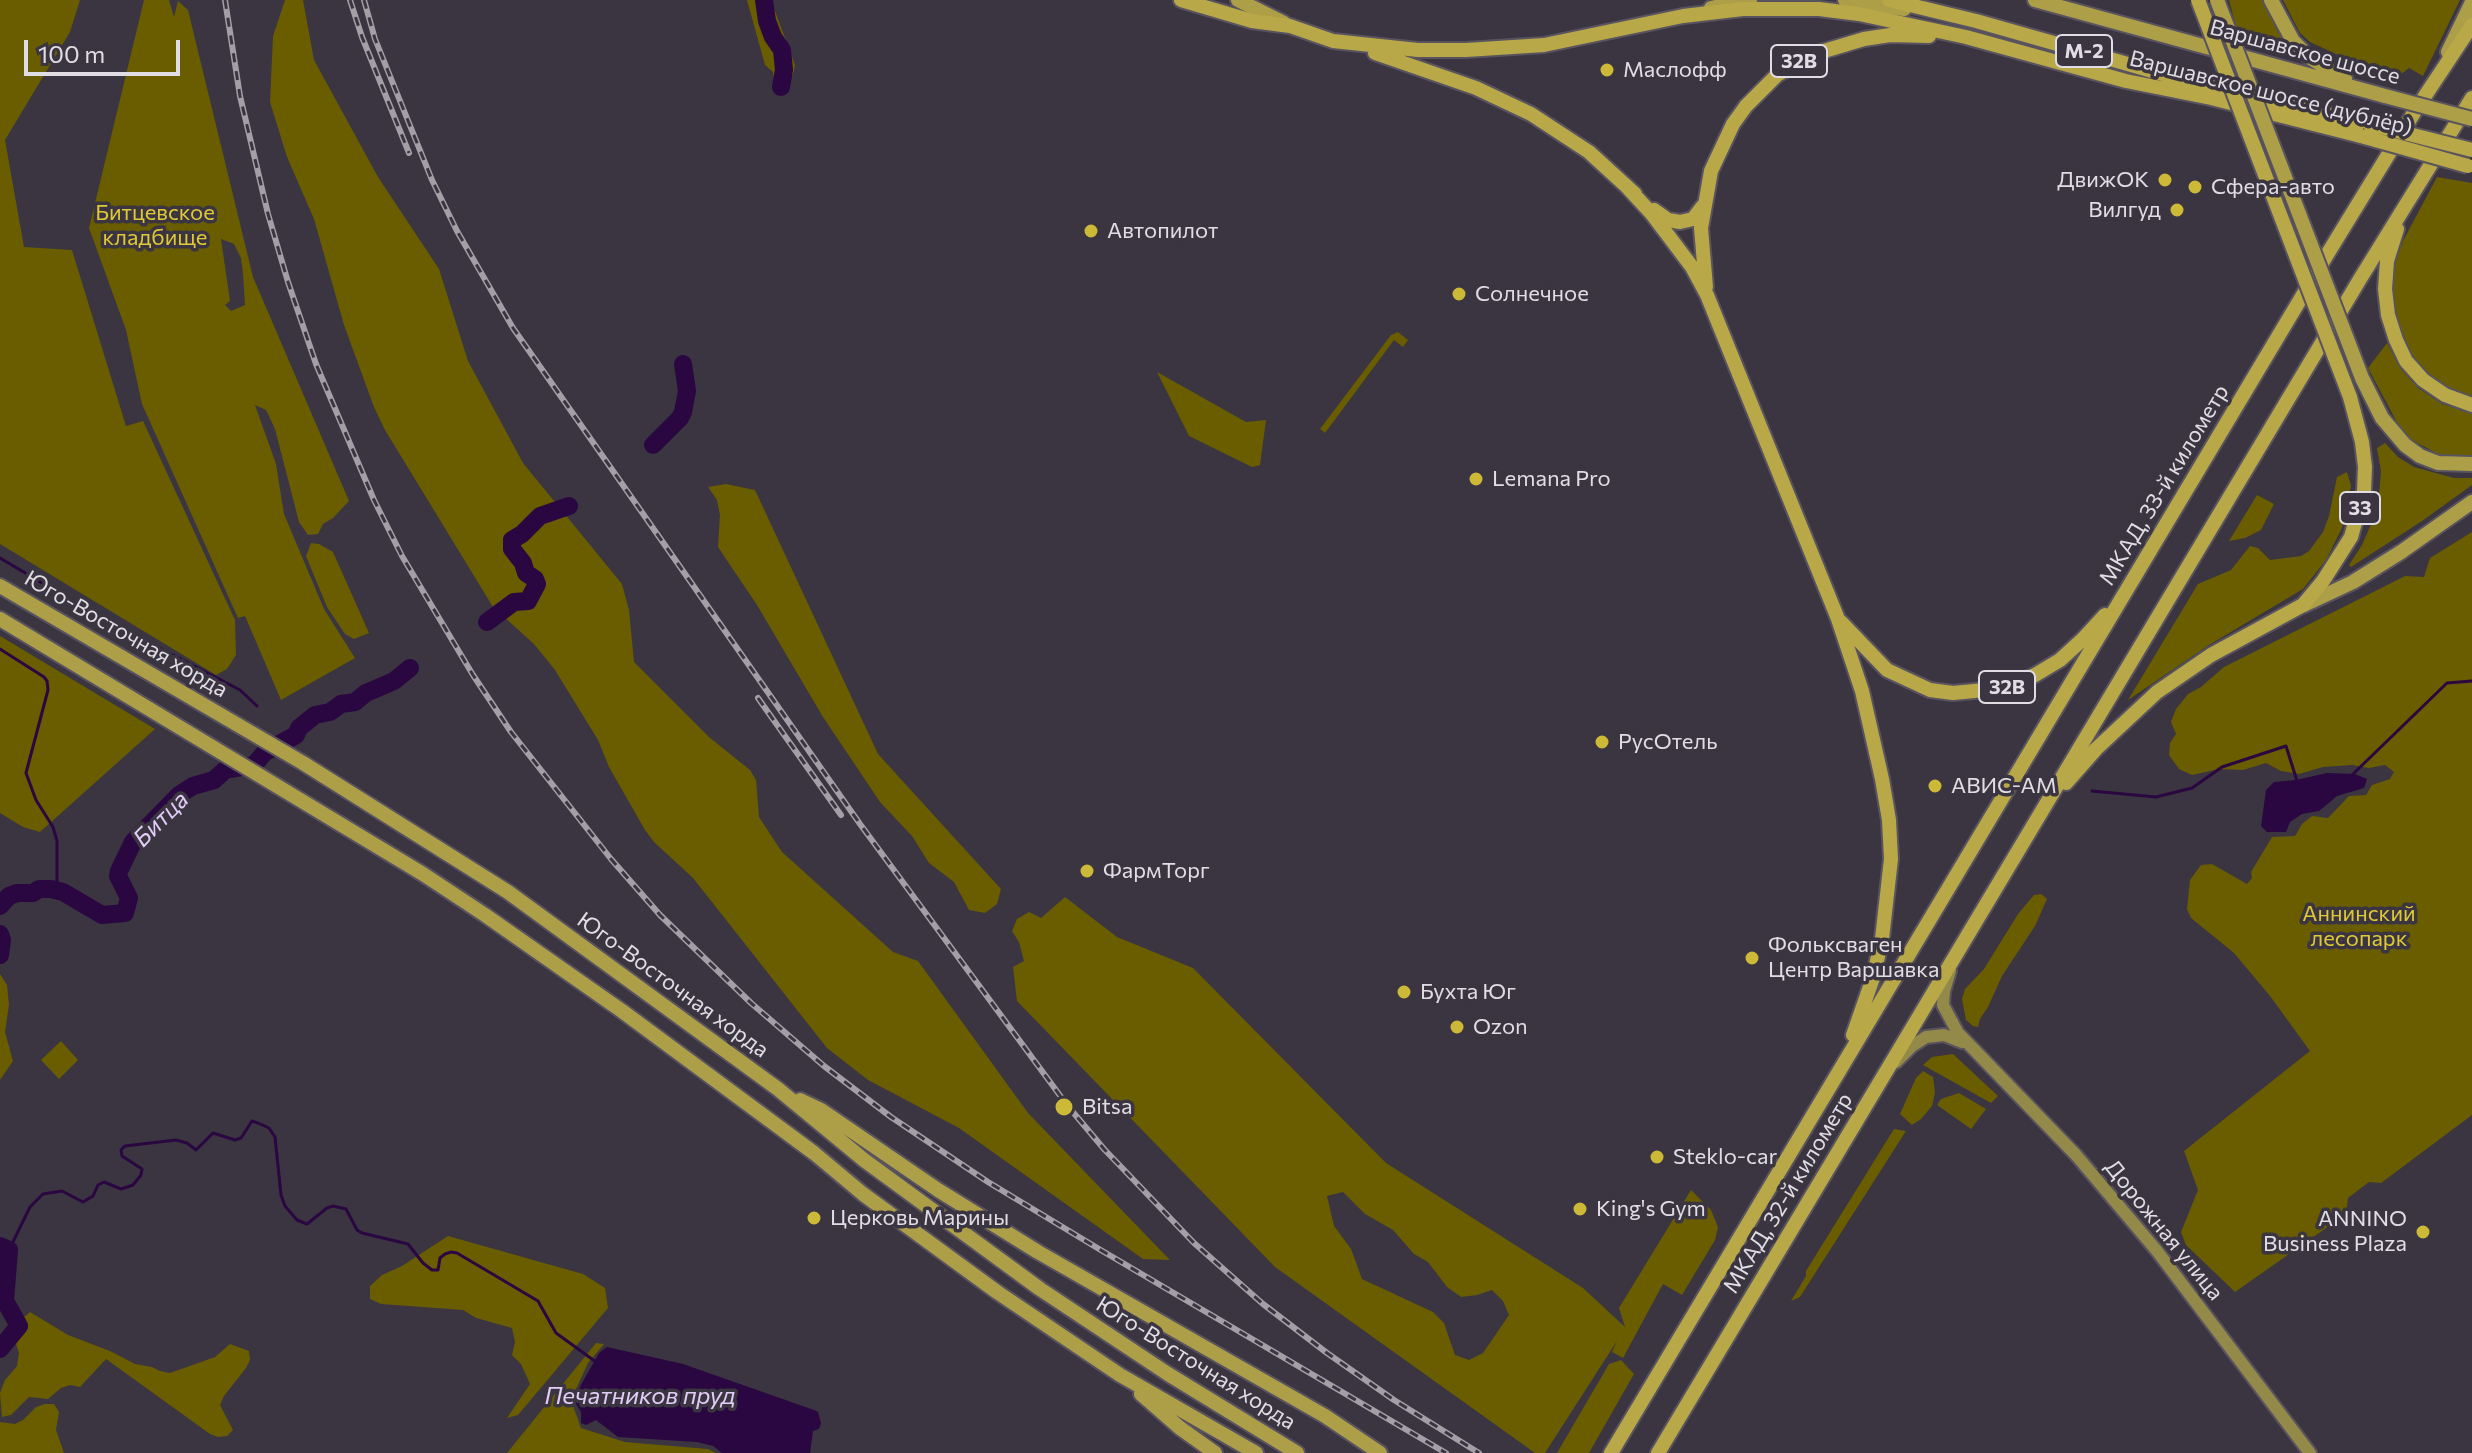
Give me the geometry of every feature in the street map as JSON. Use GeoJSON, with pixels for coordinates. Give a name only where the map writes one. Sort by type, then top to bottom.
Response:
{"type":"FeatureCollection","features":[{"type":"Feature","properties":{"kind":"highway"},"geometry":{"type":"LineString","coordinates":[[1181,0],[1252,21],[1290,26],[1412,64],[1502,98],[1554,127],[1606,167],[1658,214],[1680,222],[1693,219],[1701,211],[1705,198]]}},
{"type":"Feature","properties":{"kind":"highway","name":"М-2"},"geometry":{"type":"LineString","coordinates":[[1889,0],[1976,21],[2365,130],[2472,150]]}},
{"type":"Feature","properties":{"kind":"highway","name":"33"},"geometry":{"type":"LineString","coordinates":[[2198,0],[2357,418],[2365,467],[2359,515],[2338,560],[2303,605]]}},
{"type":"Feature","properties":{"kind":"highway","name":"Варшавское шоссе (дублёр)"},"geometry":{"type":"LineString","coordinates":[[1683,16],[1743,9],[1819,9],[1881,18],[1966,37],[2126,81],[2365,130],[2470,166]]}},
{"type":"Feature","properties":{"kind":"highway"},"geometry":{"type":"LineString","coordinates":[[1333,41],[1418,50],[1508,48],[1544,45],[1683,16]]}},
{"type":"Feature","properties":{"kind":"highway","name":"МКАД, 33-й километр"},"geometry":{"type":"LineString","coordinates":[[1900,970],[2415,111],[2472,25]]}},
{"type":"Feature","properties":{"kind":"highway","name":"32B"},"geometry":{"type":"LineString","coordinates":[[1707,295],[1701,228],[1711,171],[1733,124],[1761,89],[1796,62],[1838,46],[1890,35],[1966,37]]}},
{"type":"Feature","properties":{"kind":"highway"},"geometry":{"type":"LineString","coordinates":[[1955,957],[2421,178],[2472,98]]}},
{"type":"Feature","properties":{"kind":"highway"},"geometry":{"type":"LineString","coordinates":[[2421,178],[2396,231],[2387,261],[2385,289],[2388,315],[2406,361],[2423,380],[2445,395],[2472,405]]}},
{"type":"Feature","properties":{"kind":"highway"},"geometry":{"type":"LineString","coordinates":[[1628,188],[1692,267],[1707,295],[1838,619],[1862,691],[1882,779],[1891,859],[1887,910],[1873,978],[1845,1055],[1822,1101]]}},
{"type":"Feature","properties":{"kind":"highway","name":"32B"},"geometry":{"type":"LineString","coordinates":[[1838,619],[1887,670],[1908,681],[1930,690],[1953,693],[2006,688],[2060,660],[2083,639],[2115,604],[2147,556]]}},
{"type":"Feature","properties":{"kind":"highway"},"geometry":{"type":"LineString","coordinates":[[2034,825],[2096,749],[2157,692],[2211,655],[2303,605]]}},
{"type":"Feature","properties":{"kind":"highway","name":"МКАД, 32-й километр"},"geometry":{"type":"LineString","coordinates":[[1658,1453],[1955,957]]}},
{"type":"Feature","properties":{"kind":"highway","name":"МКАД, 32-й километр"},"geometry":{"type":"LineString","coordinates":[[1611,1453],[1900,970]]}},
{"type":"Feature","properties":{"kind":"main road"},"geometry":{"type":"LineString","coordinates":[[1238,0],[1290,26]]}},
{"type":"Feature","properties":{"kind":"main road"},"geometry":{"type":"LineString","coordinates":[[1683,16],[1750,0]]}},
{"type":"Feature","properties":{"kind":"main road"},"geometry":{"type":"LineString","coordinates":[[1845,0],[1976,21]]}},
{"type":"Feature","properties":{"kind":"main road","name":"М-2"},"geometry":{"type":"LineString","coordinates":[[2023,0],[2064,10]]}},
{"type":"Feature","properties":{"kind":"main road","name":"Варшавское шоссе"},"geometry":{"type":"LineString","coordinates":[[2035,0],[2472,119]]}},
{"type":"Feature","properties":{"kind":"main road"},"geometry":{"type":"LineString","coordinates":[[2217,0],[2362,378],[2382,418],[2405,445],[2420,456],[2438,463],[2472,464]]}},
{"type":"Feature","properties":{"kind":"main road"},"geometry":{"type":"LineString","coordinates":[[2271,0],[2293,41],[2309,57],[2330,71],[2385,96]]}},
{"type":"Feature","properties":{"kind":"main road"},"geometry":{"type":"LineString","coordinates":[[2415,111],[2472,2]]}},
{"type":"Feature","properties":{"kind":"main road"},"geometry":{"type":"LineString","coordinates":[[2303,605],[2353,582],[2472,502]]}},
{"type":"Feature","properties":{"kind":"main road","name":"Юго-Восточная хорда"},"geometry":{"type":"LineString","coordinates":[[0,586],[226,717],[508,892],[778,1089],[864,1160],[1040,1289],[1168,1374],[1297,1453]]}},
{"type":"Feature","properties":{"kind":"main road","name":"Юго-Восточная хорда"},"geometry":{"type":"LineString","coordinates":[[0,619],[423,874],[546,956],[814,1153],[925,1240],[1120,1375],[1256,1453]]}},
{"type":"Feature","properties":{"kind":"main road","name":"Дорожная улица"},"geometry":{"type":"LineString","coordinates":[[1955,957],[1944,991],[1943,1005],[1958,1033],[2030,1105],[2157,1251],[2310,1453]]}},
{"type":"Feature","properties":{"kind":"main road"},"geometry":{"type":"LineString","coordinates":[[1883,1076],[1912,1046],[1926,1037],[1944,1035],[1970,1047]]}},
{"type":"Feature","properties":{"kind":"main road"},"geometry":{"type":"LineString","coordinates":[[778,1089],[821,1110],[938,1190],[1138,1310],[1325,1416],[1380,1453]]}},
{"type":"Feature","properties":{"kind":"main road"},"geometry":{"type":"LineString","coordinates":[[1120,1375],[1180,1428],[1215,1453]]}},
{"type":"Feature","properties":{"kind":"green space"},"geometry":{"type":"Polygon","coordinates":[[[0,0],[80,0],[70,32],[5,140],[24,247],[72,250],[126,426],[143,421],[235,620],[236,655],[227,669],[216,675],[0,544],[0,0]]]}},
{"type":"Feature","properties":{"kind":"green space","name":"Битцевское кладбище"},"geometry":{"type":"Polygon","coordinates":[[[144,0],[169,0],[174,17],[178,1],[188,10],[253,277],[349,501],[323,524],[318,534],[308,535],[299,522],[275,429],[266,410],[255,405],[276,464],[284,514],[324,609],[355,658],[281,700],[245,616],[238,618],[142,404],[126,330],[89,228],[144,0]],[[221,239],[230,301],[225,305],[231,311],[245,305],[241,258],[234,244],[221,239]]]}},
{"type":"Feature","properties":{"kind":"green space"},"geometry":{"type":"Polygon","coordinates":[[[285,0],[303,0],[314,60],[378,177],[439,269],[468,361],[523,463],[622,584],[629,610],[634,662],[709,737],[750,770],[756,780],[759,817],[782,852],[893,952],[918,961],[1028,1113],[1170,1260],[1143,1259],[959,1128],[868,1080],[827,1048],[693,878],[645,830],[609,767],[598,740],[555,670],[534,644],[493,607],[374,407],[344,325],[314,219],[287,157],[270,102],[273,36],[285,0]]]}},
{"type":"Feature","properties":{"kind":"green space"},"geometry":{"type":"Polygon","coordinates":[[[747,0],[771,0],[795,65],[793,75],[775,88],[773,72],[765,65],[747,0]]]}},
{"type":"Feature","properties":{"kind":"green space"},"geometry":{"type":"Polygon","coordinates":[[[2229,0],[2263,0],[2291,50],[2238,35],[2229,0]]]}},
{"type":"Feature","properties":{"kind":"green space"},"geometry":{"type":"Polygon","coordinates":[[[2283,0],[2460,0],[2423,76],[2409,68],[2397,77],[2353,62],[2310,42],[2300,33],[2283,0]]]}},
{"type":"Feature","properties":{"kind":"green space"},"geometry":{"type":"Polygon","coordinates":[[[2437,177],[2472,183],[2472,397],[2450,389],[2431,376],[2414,358],[2396,316],[2393,288],[2395,262],[2437,177]]]}},
{"type":"Feature","properties":{"kind":"green space"},"geometry":{"type":"Polygon","coordinates":[[[1398,332],[1408,340],[1403,347],[1394,340],[1325,433],[1320,429],[1391,335],[1398,332]]]}},
{"type":"Feature","properties":{"kind":"green space"},"geometry":{"type":"Polygon","coordinates":[[[2387,343],[2401,369],[2418,388],[2442,404],[2472,413],[2472,457],[2440,455],[2410,439],[2400,428],[2368,368],[2387,343]]]}},
{"type":"Feature","properties":{"kind":"green space"},"geometry":{"type":"Polygon","coordinates":[[[1157,372],[1246,422],[1266,420],[1260,465],[1252,467],[1189,436],[1157,372]]]}},
{"type":"Feature","properties":{"kind":"green space"},"geometry":{"type":"Polygon","coordinates":[[[2385,443],[2398,457],[2414,467],[2454,478],[2472,478],[2472,485],[2351,567],[2349,565],[2372,522],[2381,471],[2377,448],[2385,443]]]}},
{"type":"Feature","properties":{"kind":"green space"},"geometry":{"type":"Polygon","coordinates":[[[2347,472],[2351,486],[2342,528],[2326,560],[2303,589],[2209,645],[2128,700],[2198,584],[2231,570],[2250,546],[2258,548],[2270,560],[2301,556],[2309,551],[2323,532],[2337,477],[2347,472]]]}},
{"type":"Feature","properties":{"kind":"green space"},"geometry":{"type":"Polygon","coordinates":[[[726,484],[755,490],[878,754],[1001,889],[997,904],[985,913],[969,910],[954,882],[929,863],[912,836],[880,802],[823,717],[757,605],[718,547],[720,515],[717,500],[708,487],[726,484]]]}},
{"type":"Feature","properties":{"kind":"green space"},"geometry":{"type":"Polygon","coordinates":[[[2257,495],[2274,504],[2261,530],[2229,541],[2257,495]]]}},
{"type":"Feature","properties":{"kind":"green space","name":"Аннинский лесопарк"},"geometry":{"type":"Polygon","coordinates":[[[2472,532],[2472,1115],[2381,1183],[2369,1182],[2348,1198],[2346,1214],[2235,1292],[2186,1245],[2181,1232],[2198,1190],[2184,1151],[2310,1051],[2234,953],[2191,918],[2187,909],[2190,880],[2201,865],[2212,864],[2247,884],[2272,837],[2295,836],[2302,824],[2312,816],[2328,818],[2349,796],[2366,795],[2372,785],[2390,779],[2394,772],[2385,765],[2369,768],[2352,765],[2323,767],[2299,774],[2281,771],[2266,763],[2243,770],[2219,769],[2192,775],[2179,769],[2169,755],[2170,743],[2176,734],[2171,722],[2176,709],[2188,694],[2224,667],[2405,576],[2424,577],[2430,558],[2472,532]]]}},
{"type":"Feature","properties":{"kind":"green space"},"geometry":{"type":"Polygon","coordinates":[[[311,543],[333,552],[369,633],[354,639],[345,634],[327,607],[306,556],[311,543]]]}},
{"type":"Feature","properties":{"kind":"green space"},"geometry":{"type":"Polygon","coordinates":[[[0,636],[155,729],[40,832],[23,827],[0,813],[0,636]]]}},
{"type":"Feature","properties":{"kind":"green space"},"geometry":{"type":"Polygon","coordinates":[[[2041,894],[2047,899],[2035,926],[2002,976],[1978,1027],[1973,1026],[1966,1020],[1962,999],[1965,989],[1984,969],[2018,914],[2034,895],[2041,894]]]}},
{"type":"Feature","properties":{"kind":"green space"},"geometry":{"type":"Polygon","coordinates":[[[1065,897],[1117,937],[1193,968],[1386,1163],[1583,1288],[1625,1327],[1619,1308],[1691,1190],[1711,1210],[1718,1227],[1715,1240],[1682,1295],[1663,1284],[1623,1358],[1612,1352],[1617,1341],[1545,1453],[1535,1453],[1275,1267],[1017,1001],[1013,967],[1024,961],[1019,942],[1012,931],[1017,919],[1029,912],[1041,918],[1065,897]],[[1343,1192],[1327,1196],[1334,1226],[1351,1249],[1362,1279],[1433,1312],[1444,1323],[1455,1355],[1469,1360],[1483,1353],[1509,1315],[1503,1301],[1492,1290],[1461,1297],[1447,1287],[1428,1262],[1414,1254],[1393,1230],[1365,1214],[1343,1192]]]}},
{"type":"Feature","properties":{"kind":"green space"},"geometry":{"type":"Polygon","coordinates":[[[0,974],[7,985],[9,1005],[5,1032],[13,1061],[0,1080],[0,974]]]}},
{"type":"Feature","properties":{"kind":"green space"},"geometry":{"type":"Polygon","coordinates":[[[61,1041],[78,1060],[59,1079],[41,1060],[61,1041]]]}},
{"type":"Feature","properties":{"kind":"green space"},"geometry":{"type":"Polygon","coordinates":[[[1953,1054],[1998,1096],[1991,1103],[1923,1065],[1932,1057],[1953,1054]]]}},
{"type":"Feature","properties":{"kind":"green space"},"geometry":{"type":"Polygon","coordinates":[[[1923,1071],[1933,1077],[1935,1093],[1932,1106],[1912,1125],[1900,1114],[1916,1078],[1923,1071]]]}},
{"type":"Feature","properties":{"kind":"green space"},"geometry":{"type":"Polygon","coordinates":[[[1959,1093],[1986,1109],[1971,1129],[1937,1105],[1941,1099],[1959,1093]]]}},
{"type":"Feature","properties":{"kind":"green space"},"geometry":{"type":"Polygon","coordinates":[[[1894,1129],[1906,1131],[1800,1297],[1791,1301],[1806,1271],[1894,1129]]]}},
{"type":"Feature","properties":{"kind":"green space"},"geometry":{"type":"Polygon","coordinates":[[[448,1236],[583,1274],[605,1288],[608,1308],[518,1415],[507,1418],[530,1384],[521,1364],[512,1355],[515,1342],[512,1328],[476,1318],[463,1310],[381,1304],[370,1299],[370,1286],[382,1275],[402,1266],[448,1236]]]}},
{"type":"Feature","properties":{"kind":"green space"},"geometry":{"type":"Polygon","coordinates":[[[30,1312],[68,1335],[135,1364],[170,1373],[215,1357],[230,1344],[249,1351],[250,1360],[246,1368],[220,1405],[233,1430],[227,1436],[210,1434],[106,1359],[80,1387],[70,1385],[61,1388],[48,1399],[29,1397],[11,1415],[2,1417],[0,1393],[5,1380],[17,1366],[19,1353],[16,1344],[24,1327],[23,1318],[30,1312]]]}},
{"type":"Feature","properties":{"kind":"green space"},"geometry":{"type":"Polygon","coordinates":[[[596,1343],[604,1344],[588,1363],[571,1400],[581,1428],[625,1442],[708,1449],[716,1453],[507,1453],[596,1343]]]}},
{"type":"Feature","properties":{"kind":"green space"},"geometry":{"type":"Polygon","coordinates":[[[1621,1360],[1634,1374],[1589,1453],[1557,1453],[1609,1364],[1621,1360]]]}},
{"type":"Feature","properties":{"kind":"green space"},"geometry":{"type":"Polygon","coordinates":[[[54,1404],[59,1412],[56,1430],[64,1453],[0,1453],[0,1422],[15,1424],[36,1407],[54,1404]]]}},
{"type":"Feature","properties":{"kind":"water"},"geometry":{"type":"Polygon","coordinates":[[[2327,773],[2355,774],[2367,779],[2364,788],[2337,796],[2319,811],[2302,814],[2290,822],[2286,832],[2267,832],[2261,826],[2266,790],[2274,782],[2327,773]]]}},
{"type":"Feature","properties":{"kind":"water","name":"Печатников пруд"},"geometry":{"type":"Polygon","coordinates":[[[607,1347],[683,1364],[818,1412],[821,1423],[819,1429],[813,1431],[810,1453],[722,1453],[713,1446],[697,1442],[618,1437],[596,1420],[586,1425],[581,1423],[581,1412],[575,1402],[577,1392],[599,1353],[607,1347]]]}},
{"type":"Feature","properties":{"kind":"waterway","name":"Битца"},"geometry":{"type":"LineString","coordinates":[[764,0],[767,21],[782,50],[784,70],[781,87]]}},
{"type":"Feature","properties":{"kind":"waterway","name":"Битца"},"geometry":{"type":"LineString","coordinates":[[653,445],[683,412],[687,391],[683,364]]}},
{"type":"Feature","properties":{"kind":"waterway","name":"Битца"},"geometry":{"type":"LineString","coordinates":[[487,622],[514,602],[528,601],[537,584],[526,573],[523,563],[512,549],[512,540],[540,516],[569,506]]}},
{"type":"Feature","properties":{"kind":"waterway"},"geometry":{"type":"LineString","coordinates":[[0,558],[91,612],[240,690],[257,706]]}},
{"type":"Feature","properties":{"kind":"waterway"},"geometry":{"type":"LineString","coordinates":[[0,649],[47,681],[48,690],[26,773],[57,841],[57,890]]}},
{"type":"Feature","properties":{"kind":"waterway","name":"Битца"},"geometry":{"type":"LineString","coordinates":[[0,906],[9,896],[17,893],[51,889],[63,892],[102,915],[125,913],[129,898],[118,876],[119,871],[133,842],[179,795],[193,786],[214,780],[225,770],[254,765],[265,752],[296,735],[299,728],[315,715],[330,712],[341,704],[355,702],[366,693],[394,681],[410,668]]}},
{"type":"Feature","properties":{"kind":"waterway"},"geometry":{"type":"LineString","coordinates":[[2352,775],[2447,683],[2472,681]]}},
{"type":"Feature","properties":{"kind":"waterway"},"geometry":{"type":"LineString","coordinates":[[2092,791],[2156,797],[2192,788],[2222,767],[2286,746],[2297,781]]}},
{"type":"Feature","properties":{"kind":"waterway","name":"Битца"},"geometry":{"type":"LineString","coordinates":[[0,934],[0,955]]}},
{"type":"Feature","properties":{"kind":"waterway"},"geometry":{"type":"LineString","coordinates":[[9,1250],[30,1207],[43,1194],[62,1191],[83,1202],[93,1196],[98,1185],[104,1182],[121,1189],[133,1185],[142,1169],[122,1156],[121,1150],[125,1146],[176,1140],[196,1150],[213,1133],[235,1140],[241,1138],[252,1121],[269,1128],[275,1137],[281,1195],[285,1206],[297,1220],[307,1224],[327,1208],[346,1209],[357,1230],[408,1244],[432,1270],[438,1270],[440,1258],[445,1254],[457,1253],[538,1301],[556,1333],[596,1362]]}},
{"type":"Feature","properties":{"kind":"waterway","name":"Битца"},"geometry":{"type":"LineString","coordinates":[[0,1246],[9,1250],[5,1301],[19,1326],[0,1349]]}},
{"type":"Feature","properties":{"kind":"railway"},"geometry":{"type":"LineString","coordinates":[[225,0],[240,96],[288,282],[316,364],[374,500],[402,556],[473,675],[511,732],[611,859],[660,915],[751,1003],[824,1066],[891,1117],[988,1182],[1446,1453]]}},
{"type":"Feature","properties":{"kind":"railway"},"geometry":{"type":"LineString","coordinates":[[350,0],[409,153]]}},
{"type":"Feature","properties":{"kind":"railway"},"geometry":{"type":"LineString","coordinates":[[364,0],[375,39],[432,180],[457,231],[513,328],[860,824],[1067,1105],[1104,1149],[1194,1243],[1263,1304],[1394,1400],[1479,1453]]}},
{"type":"Feature","properties":{"kind":"railway"},"geometry":{"type":"LineString","coordinates":[[758,698],[841,815]]}},
{"type":"Feature","properties":{"kind":"place","name":"Маслофф"},"geometry":{"type":"Point","coordinates":[1607,70]}},
{"type":"Feature","properties":{"kind":"place","name":"ДвижОК"},"geometry":{"type":"Point","coordinates":[2165,180]}},
{"type":"Feature","properties":{"kind":"place","name":"Сфера-авто"},"geometry":{"type":"Point","coordinates":[2195,187]}},
{"type":"Feature","properties":{"kind":"place","name":"Вилгуд"},"geometry":{"type":"Point","coordinates":[2177,210]}},
{"type":"Feature","properties":{"kind":"place","name":"Автопилот"},"geometry":{"type":"Point","coordinates":[1091,231]}},
{"type":"Feature","properties":{"kind":"place","name":"Солнечное"},"geometry":{"type":"Point","coordinates":[1459,294]}},
{"type":"Feature","properties":{"kind":"place","name":"Lemana Pro"},"geometry":{"type":"Point","coordinates":[1476,479]}},
{"type":"Feature","properties":{"kind":"place","name":"РусОтель"},"geometry":{"type":"Point","coordinates":[1602,742]}},
{"type":"Feature","properties":{"kind":"place","name":"АВИС-АМ"},"geometry":{"type":"Point","coordinates":[1935,786]}},
{"type":"Feature","properties":{"kind":"place","name":"ФармТорг"},"geometry":{"type":"Point","coordinates":[1087,871]}},
{"type":"Feature","properties":{"kind":"place","name":"Фольксваген Центр Варшавка"},"geometry":{"type":"Point","coordinates":[1752,958]}},
{"type":"Feature","properties":{"kind":"place","name":"Бухта Юг"},"geometry":{"type":"Point","coordinates":[1404,992]}},
{"type":"Feature","properties":{"kind":"place","name":"Ozon"},"geometry":{"type":"Point","coordinates":[1457,1027]}},
{"type":"Feature","properties":{"kind":"place","name":"Bitsa"},"geometry":{"type":"Point","coordinates":[1064,1107]}},
{"type":"Feature","properties":{"kind":"place","name":"Steklo-car"},"geometry":{"type":"Point","coordinates":[1657,1157]}},
{"type":"Feature","properties":{"kind":"place","name":"King's Gym"},"geometry":{"type":"Point","coordinates":[1580,1209]}},
{"type":"Feature","properties":{"kind":"place","name":"Церковь Марины"},"geometry":{"type":"Point","coordinates":[814,1218]}},
{"type":"Feature","properties":{"kind":"place","name":"ANNINO Business Plaza"},"geometry":{"type":"Point","coordinates":[2423,1232]}}]}
